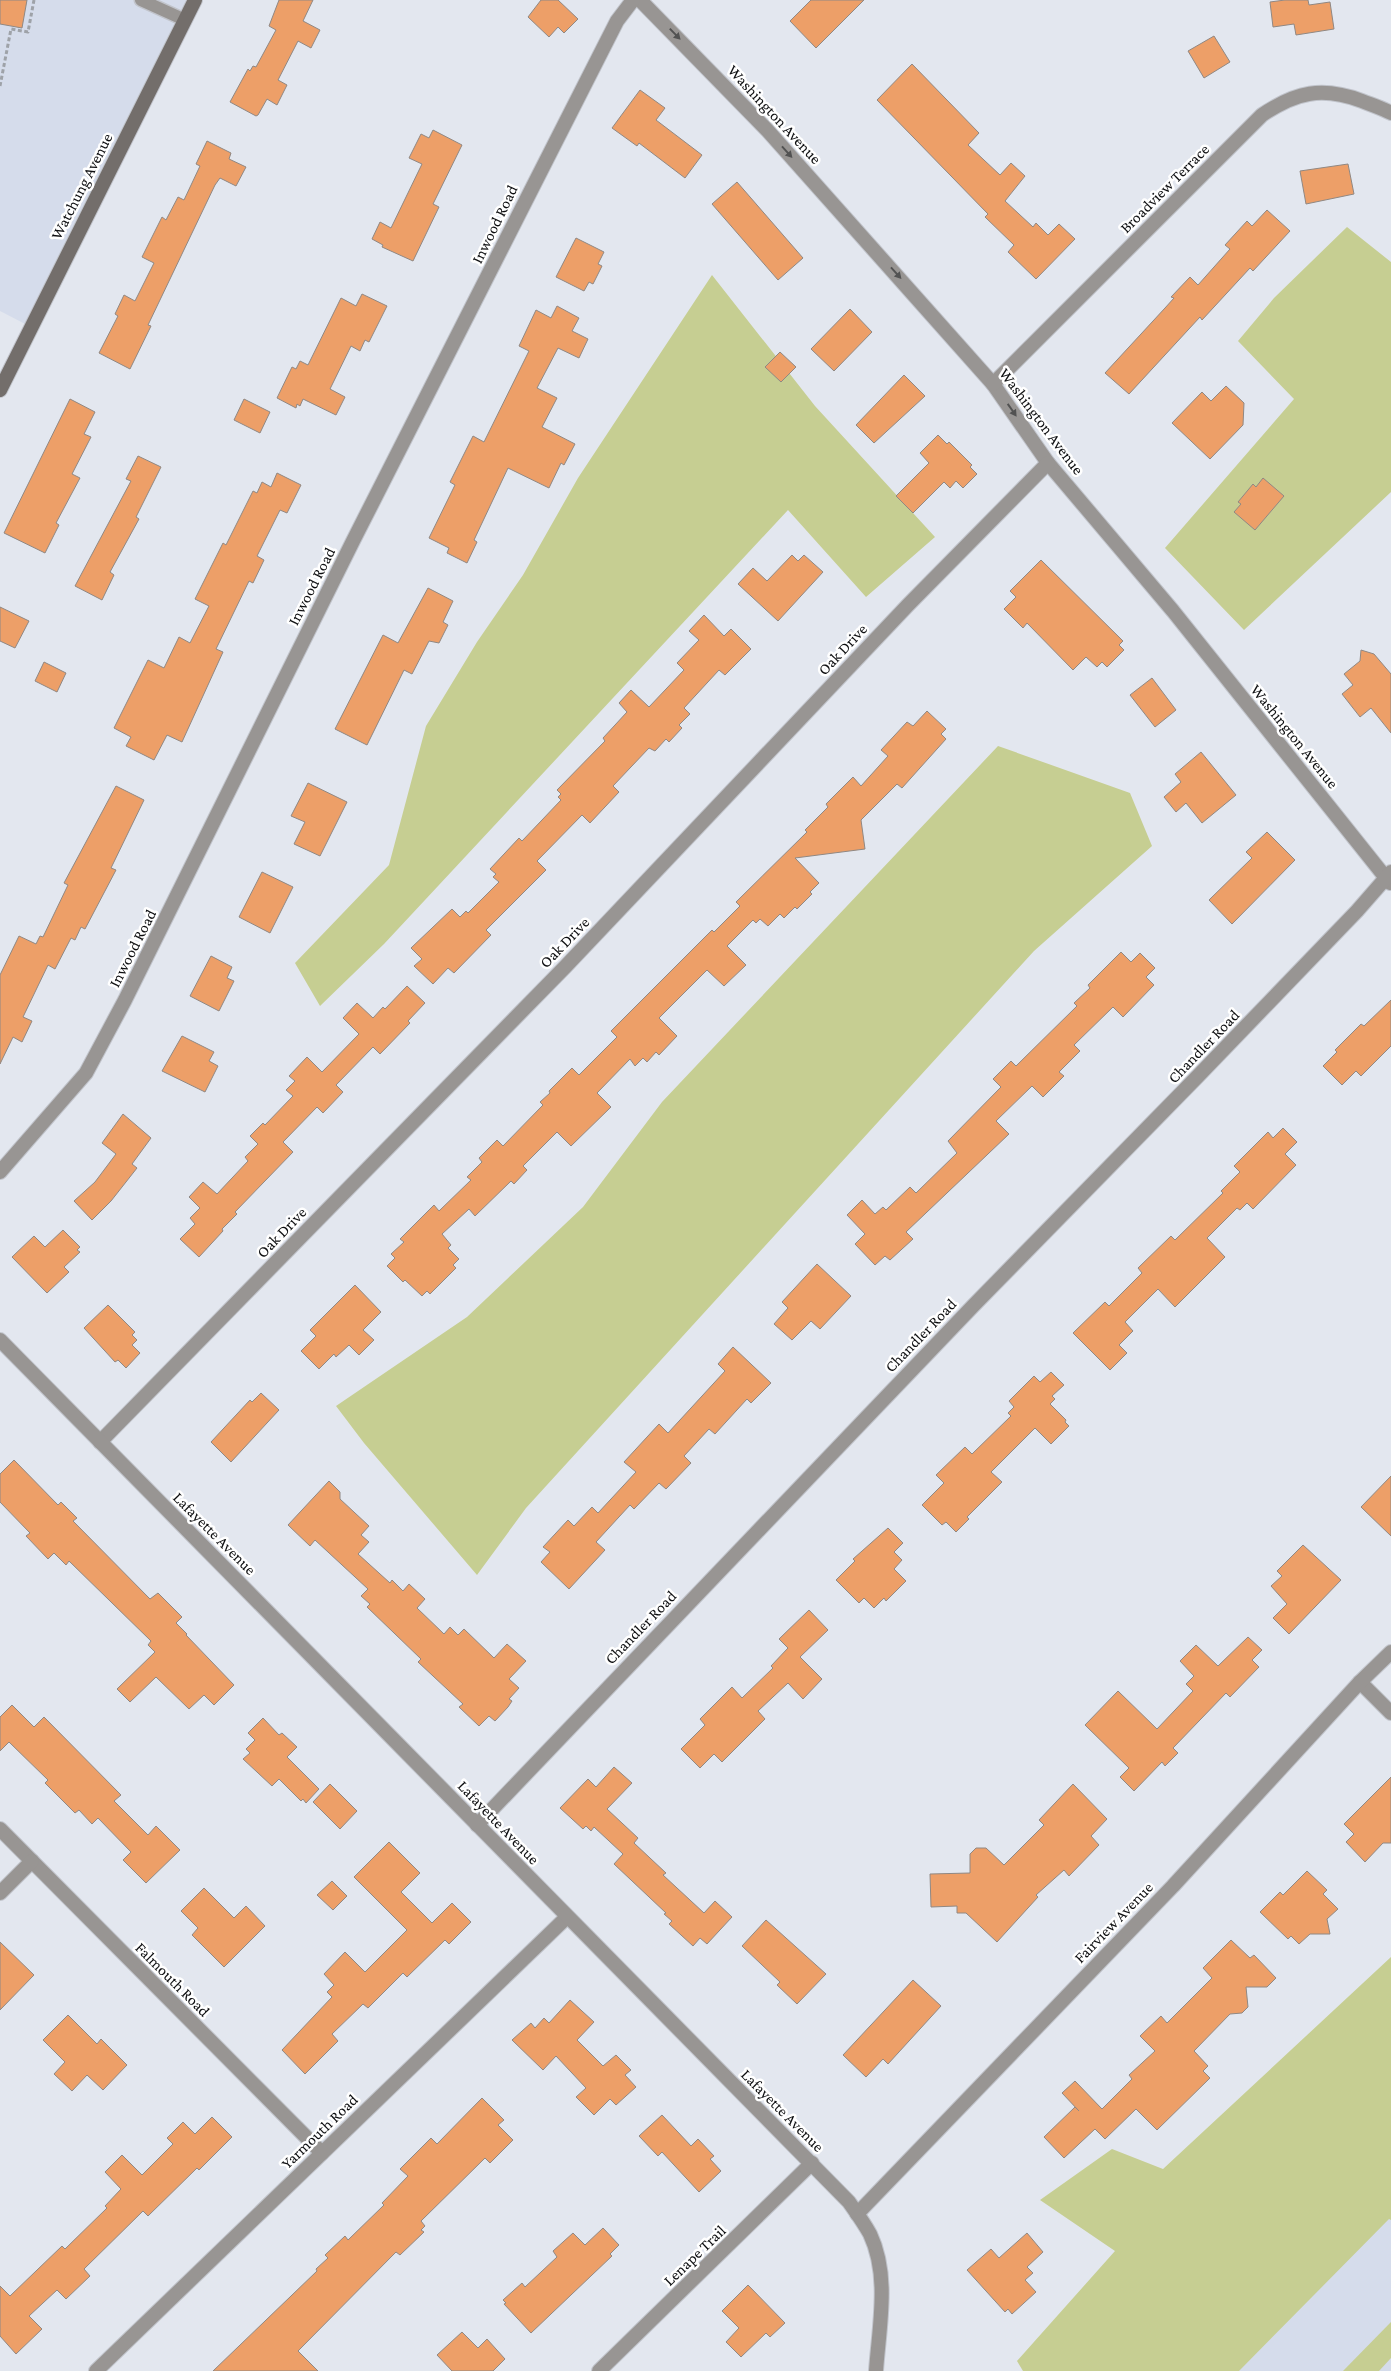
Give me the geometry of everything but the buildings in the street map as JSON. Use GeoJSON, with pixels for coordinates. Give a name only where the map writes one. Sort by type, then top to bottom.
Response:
{"type":"FeatureCollection","features":[{"type":"Feature","properties":{"kind":"main road","name":"Watchung Avenue"},"geometry":{"type":"LineString","coordinates":[[0,390],[195,0]]}},
{"type":"Feature","properties":{"kind":"street","name":"Inwood Road"},"geometry":{"type":"LineString","coordinates":[[0,1172],[86,1073],[99,1049],[162,928],[261,725],[542,168],[617,21],[633,0]]}},
{"type":"Feature","properties":{"kind":"street","name":"Washington Avenue"},"geometry":{"type":"LineString","coordinates":[[640,0],[768,131],[993,384],[1048,463],[1173,611],[1389,878]]}},
{"type":"Feature","properties":{"kind":"street","name":"Broadview Terrace"},"geometry":{"type":"LineString","coordinates":[[993,384],[1262,114],[1280,102],[1301,94],[1323,92],[1345,94],[1391,113]]}},
{"type":"Feature","properties":{"kind":"street","name":"Oak Drive"},"geometry":{"type":"LineString","coordinates":[[100,1442],[566,966],[908,605],[1048,463]]}},
{"type":"Feature","properties":{"kind":"street","name":"Chandler Road"},"geometry":{"type":"LineString","coordinates":[[477,1825],[952,1327],[1389,878]]}},
{"type":"Feature","properties":{"kind":"street","name":"Lafayette Avenue"},"geometry":{"type":"LineString","coordinates":[[0,1340],[849,2202],[870,2234],[880,2274],[881,2301],[876,2371]]}},
{"type":"Feature","properties":{"kind":"street","name":"Fairview Avenue"},"geometry":{"type":"LineString","coordinates":[[856,2214],[1173,1886],[1360,1682],[1391,1652]]}},
{"type":"Feature","properties":{"kind":"street"},"geometry":{"type":"LineString","coordinates":[[1360,1682],[1391,1713]]}},
{"type":"Feature","properties":{"kind":"street","name":"Falmouth Road"},"geometry":{"type":"LineString","coordinates":[[0,1829],[322,2153]]}},
{"type":"Feature","properties":{"kind":"street"},"geometry":{"type":"LineString","coordinates":[[0,1894],[32,1862]]}},
{"type":"Feature","properties":{"kind":"street","name":"Yarmouth Road"},"geometry":{"type":"LineString","coordinates":[[96,2371],[567,1916]]}},
{"type":"Feature","properties":{"kind":"street","name":"Lenape Trail"},"geometry":{"type":"LineString","coordinates":[[599,2371],[812,2163]]}},
{"type":"Feature","properties":{"kind":"lane"},"geometry":{"type":"LineString","coordinates":[[141,0],[185,20]]}},
{"type":"Feature","properties":{"kind":"path"},"geometry":{"type":"LineString","coordinates":[[0,86],[12,29],[28,32],[34,0]]}},
{"type":"Feature","properties":{"kind":"shaded area"},"geometry":{"type":"Polygon","coordinates":[[[0,0],[195,0],[31,327],[0,311],[0,0]]]}},
{"type":"Feature","properties":{"kind":"shaded area"},"geometry":{"type":"Polygon","coordinates":[[[1391,2173],[1391,2371],[1189,2371],[1391,2173]]]}},
{"type":"Feature","properties":{"kind":"green space"},"geometry":{"type":"Polygon","coordinates":[[[1347,227],[1391,262],[1391,492],[1244,630],[1165,548],[1294,399],[1238,341],[1274,298],[1347,227]]]}},
{"type":"Feature","properties":{"kind":"green space"},"geometry":{"type":"Polygon","coordinates":[[[712,275],[815,406],[935,537],[866,597],[788,510],[384,944],[320,1006],[295,963],[389,865],[426,726],[477,642],[523,575],[578,478],[712,275]]]}},
{"type":"Feature","properties":{"kind":"green space"},"geometry":{"type":"Polygon","coordinates":[[[998,746],[1130,793],[1152,846],[1034,951],[526,1508],[477,1575],[364,1443],[336,1406],[467,1317],[583,1207],[662,1102],[998,746]]]}},
{"type":"Feature","properties":{"kind":"green space"},"geometry":{"type":"Polygon","coordinates":[[[1391,1957],[1391,2220],[1389,2219],[1239,2371],[1023,2371],[1017,2361],[1115,2251],[1040,2200],[1112,2149],[1163,2169],[1391,1957]]]}},
{"type":"Feature","properties":{"kind":"green space"},"geometry":{"type":"Polygon","coordinates":[[[1391,2322],[1391,2358],[1379,2371],[1343,2371],[1391,2322]]]}}]}
